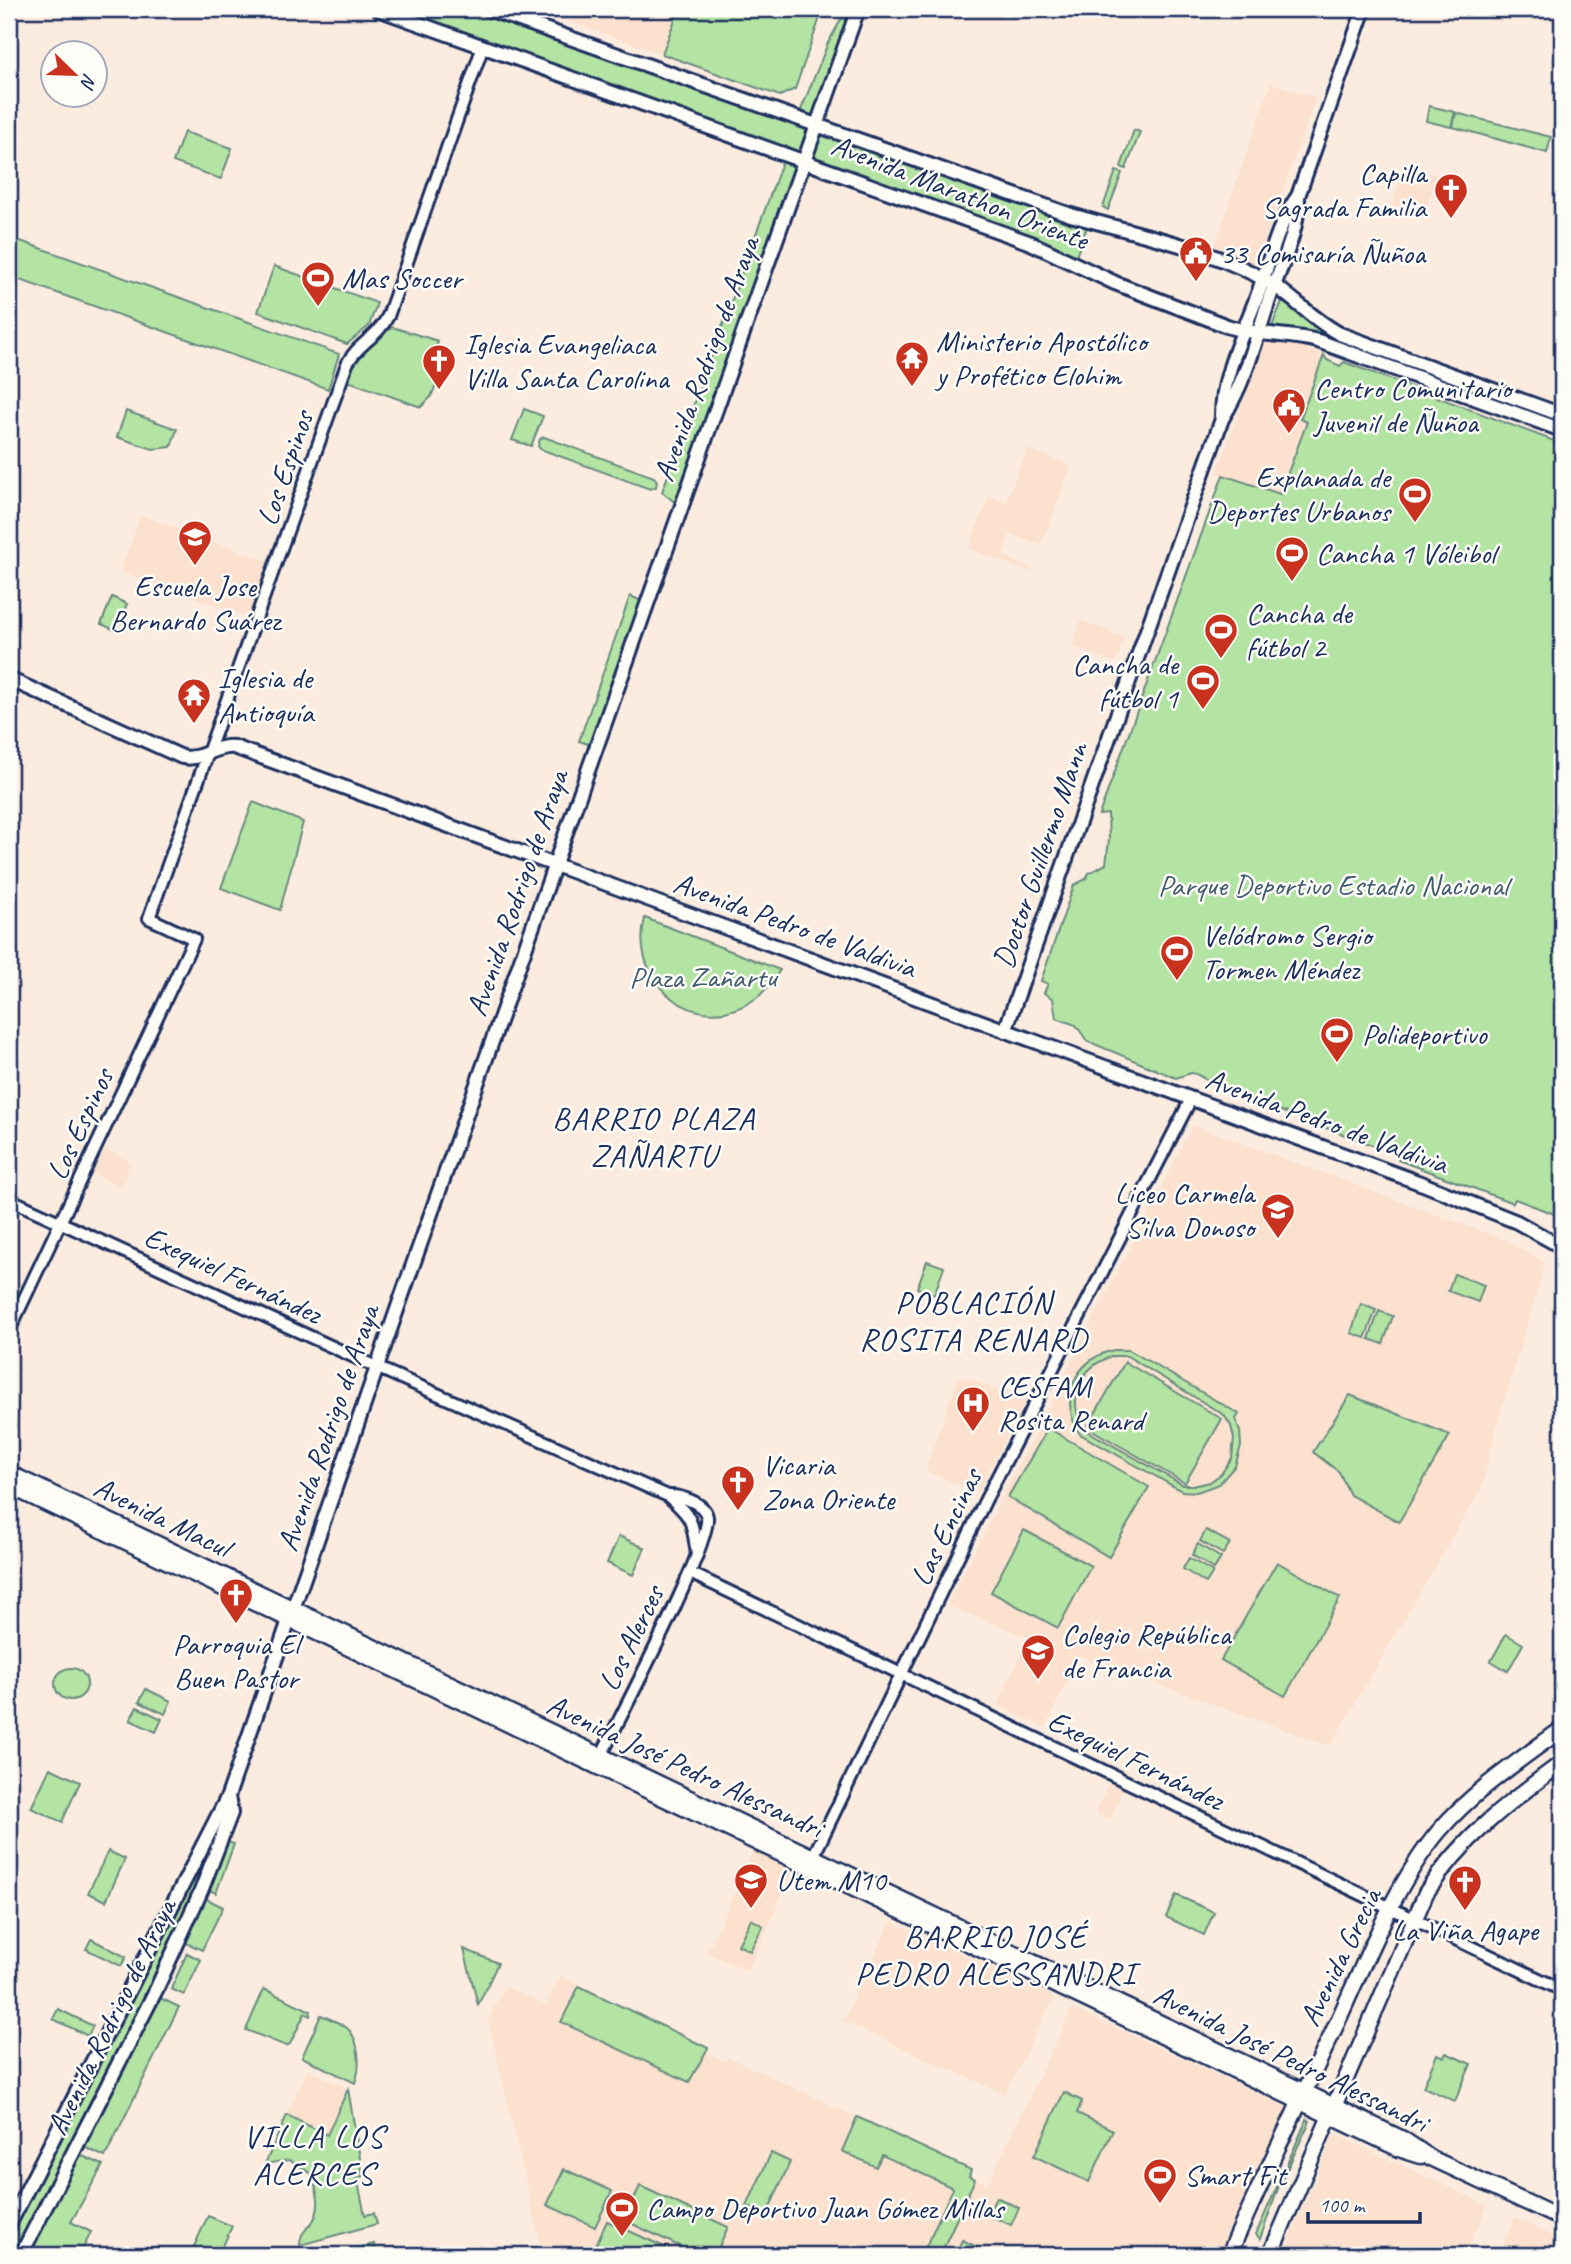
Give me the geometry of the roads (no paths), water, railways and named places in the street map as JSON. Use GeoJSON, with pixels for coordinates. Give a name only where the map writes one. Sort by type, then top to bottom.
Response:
{"type":"FeatureCollection","features":[{"type":"Feature","properties":{"kind":"main road","name":"Avenida Marathon Oriente"},"geometry":{"type":"LineString","coordinates":[[378,9],[1031,243],[1115,284],[1243,331],[1318,341],[1562,430]]}},
{"type":"Feature","properties":{"kind":"main road","name":"Avenida Marathon Oriente"},"geometry":{"type":"LineString","coordinates":[[488,9],[1071,215],[1154,236],[1269,282],[1324,325],[1340,334],[1562,415]]}},
{"type":"Feature","properties":{"kind":"main road","name":"Avenida Rodrigo de Araya"},"geometry":{"type":"LineString","coordinates":[[9,2225],[228,1796],[858,9]]}},
{"type":"Feature","properties":{"kind":"main road","name":"Doctor Guillermo Mann"},"geometry":{"type":"LineString","coordinates":[[1005,1031],[1222,419],[1238,389],[1258,333],[1287,215],[1298,196],[1364,9]]}},
{"type":"Feature","properties":{"kind":"main road","name":"Doctor Guillermo Mann"},"geometry":{"type":"LineString","coordinates":[[1222,419],[1225,390],[1243,331],[1254,303],[1282,262],[1296,220],[1298,196]]}},
{"type":"Feature","properties":{"kind":"main road"},"geometry":{"type":"LineString","coordinates":[[1282,262],[1286,283],[1295,302]]}},
{"type":"Feature","properties":{"kind":"main road"},"geometry":{"type":"LineString","coordinates":[[1254,303],[1258,333]]}},
{"type":"Feature","properties":{"kind":"main road","name":"Avenida Pedro de Valdivia"},"geometry":{"type":"LineString","coordinates":[[9,679],[182,757],[191,758],[224,747],[234,747],[1488,1210],[1526,1226],[1562,1247]]}},
{"type":"Feature","properties":{"kind":"main road","name":"Avenida Macul"},"geometry":{"type":"LineString","coordinates":[[9,1473],[290,1614]]}},
{"type":"Feature","properties":{"kind":"main road","name":"Avenida Macul"},"geometry":{"type":"LineString","coordinates":[[9,1486],[290,1614]]}},
{"type":"Feature","properties":{"kind":"main road","name":"Avenida José Pedro Alessandri"},"geometry":{"type":"LineString","coordinates":[[290,1614],[1302,2096],[1403,2139],[1432,2158],[1562,2219]]}},
{"type":"Feature","properties":{"kind":"main road","name":"Avenida Grecia"},"geometry":{"type":"LineString","coordinates":[[1229,2255],[1302,2096],[1416,1861],[1451,1817],[1562,1729]]}},
{"type":"Feature","properties":{"kind":"main road","name":"Avenida Grecia"},"geometry":{"type":"LineString","coordinates":[[1270,2255],[1413,1919],[1438,1875],[1458,1850],[1484,1825],[1562,1763]]}},
{"type":"Feature","properties":{"kind":"main road","name":"Avenida Rodrigo de Araya"},"geometry":{"type":"LineString","coordinates":[[21,2255],[177,1945],[231,1813],[228,1796]]}},
{"type":"Feature","properties":{"kind":"street","name":"Los Espinos"},"geometry":{"type":"LineString","coordinates":[[9,1331],[194,939],[149,918],[347,364],[355,351],[379,332],[388,316],[483,46]]}},
{"type":"Feature","properties":{"kind":"street","name":"Las Encinas"},"geometry":{"type":"LineString","coordinates":[[811,1862],[988,1496],[1191,1099]]}},
{"type":"Feature","properties":{"kind":"street","name":"Exequiel Fernández"},"geometry":{"type":"LineString","coordinates":[[9,1199],[378,1368],[668,1496],[700,1532],[707,1532],[706,1513],[701,1507],[677,1495],[668,1496]]}},
{"type":"Feature","properties":{"kind":"street"},"geometry":{"type":"LineString","coordinates":[[689,1517],[693,1525],[697,1555]]}},
{"type":"Feature","properties":{"kind":"street","name":"Los Alerces"},"geometry":{"type":"LineString","coordinates":[[599,1760],[690,1573],[707,1532]]}},
{"type":"Feature","properties":{"kind":"street","name":"Exequiel Fernández"},"geometry":{"type":"LineString","coordinates":[[690,1573],[1562,1990]]}},
{"type":"Feature","properties":{"kind":"place","name":"Capilla Sagrada Familia"},"geometry":{"type":"Point","coordinates":[1451,220]}},
{"type":"Feature","properties":{"kind":"place","name":"33 Comisaría Ñuñoa"},"geometry":{"type":"Point","coordinates":[1196,283]}},
{"type":"Feature","properties":{"kind":"place","name":"Mas Soccer"},"geometry":{"type":"Point","coordinates":[318,308]}},
{"type":"Feature","properties":{"kind":"place","name":"Ministerio Apostólico y Profético Elohim"},"geometry":{"type":"Point","coordinates":[912,388]}},
{"type":"Feature","properties":{"kind":"place","name":"Iglesia Evangeliaca Villa Santa Carolina"},"geometry":{"type":"Point","coordinates":[439,391]}},
{"type":"Feature","properties":{"kind":"place","name":"Centro Comunitario Juvenil de Ñuñoa"},"geometry":{"type":"Point","coordinates":[1289,435]}},
{"type":"Feature","properties":{"kind":"place","name":"Explanada de Deportes Urbanos"},"geometry":{"type":"Point","coordinates":[1415,524]}},
{"type":"Feature","properties":{"kind":"place","name":"Escuela Jose Bernardo Suárez"},"geometry":{"type":"Point","coordinates":[195,567]}},
{"type":"Feature","properties":{"kind":"place","name":"Cancha 1 Vóleibol"},"geometry":{"type":"Point","coordinates":[1292,583]}},
{"type":"Feature","properties":{"kind":"place","name":"Cancha de fútbol 2"},"geometry":{"type":"Point","coordinates":[1221,660]}},
{"type":"Feature","properties":{"kind":"place","name":"Cancha de fútbol 1"},"geometry":{"type":"Point","coordinates":[1203,711]}},
{"type":"Feature","properties":{"kind":"place","name":"Iglesia de Antioquía"},"geometry":{"type":"Point","coordinates":[194,725]}},
{"type":"Feature","properties":{"kind":"place","name":"Velódromo Sergio Tormen Méndez"},"geometry":{"type":"Point","coordinates":[1177,982]}},
{"type":"Feature","properties":{"kind":"place","name":"Polideportivo"},"geometry":{"type":"Point","coordinates":[1337,1064]}},
{"type":"Feature","properties":{"kind":"place","name":"Liceo Carmela Silva Donoso"},"geometry":{"type":"Point","coordinates":[1278,1240]}},
{"type":"Feature","properties":{"kind":"place","name":"CESFAM Rosita Renard"},"geometry":{"type":"Point","coordinates":[973,1433]}},
{"type":"Feature","properties":{"kind":"place","name":"Vicaria Zona Oriente"},"geometry":{"type":"Point","coordinates":[738,1512]}},
{"type":"Feature","properties":{"kind":"place","name":"Parroquia El Buen Pastor"},"geometry":{"type":"Point","coordinates":[236,1625]}},
{"type":"Feature","properties":{"kind":"place","name":"Colegio República de Francia"},"geometry":{"type":"Point","coordinates":[1038,1681]}},
{"type":"Feature","properties":{"kind":"place","name":"Utem M10"},"geometry":{"type":"Point","coordinates":[751,1910]}},
{"type":"Feature","properties":{"kind":"place","name":"La Viña Agape"},"geometry":{"type":"Point","coordinates":[1465,1912]}},
{"type":"Feature","properties":{"kind":"place","name":"Smart Fit"},"geometry":{"type":"Point","coordinates":[1160,2205]}},
{"type":"Feature","properties":{"kind":"place","name":"Campo Deportivo Juan Gómez Millas"},"geometry":{"type":"Point","coordinates":[622,2238]}},
{"type":"Feature","properties":{"kind":"district","name":"BARRIO PLAZA ZAÑARTU"},"geometry":{"type":"Point","coordinates":[654,1136]}},
{"type":"Feature","properties":{"kind":"district","name":"POBLACIÓN ROSITA RENARD"},"geometry":{"type":"Point","coordinates":[974,1320]}},
{"type":"Feature","properties":{"kind":"district","name":"BARRIO JOSÉ PEDRO ALESSANDRI"},"geometry":{"type":"Point","coordinates":[996,1954]}},
{"type":"Feature","properties":{"kind":"district","name":"VILLA LOS ALERCES"},"geometry":{"type":"Point","coordinates":[314,2154]}},
{"type":"Feature","properties":{"kind":"park label","name":"Parque Deportivo Estadio Nacional"},"geometry":{"type":"Point","coordinates":[1333,885]}},
{"type":"Feature","properties":{"kind":"park label","name":"Plaza Zañartu"},"geometry":{"type":"Point","coordinates":[703,977]}}]}
